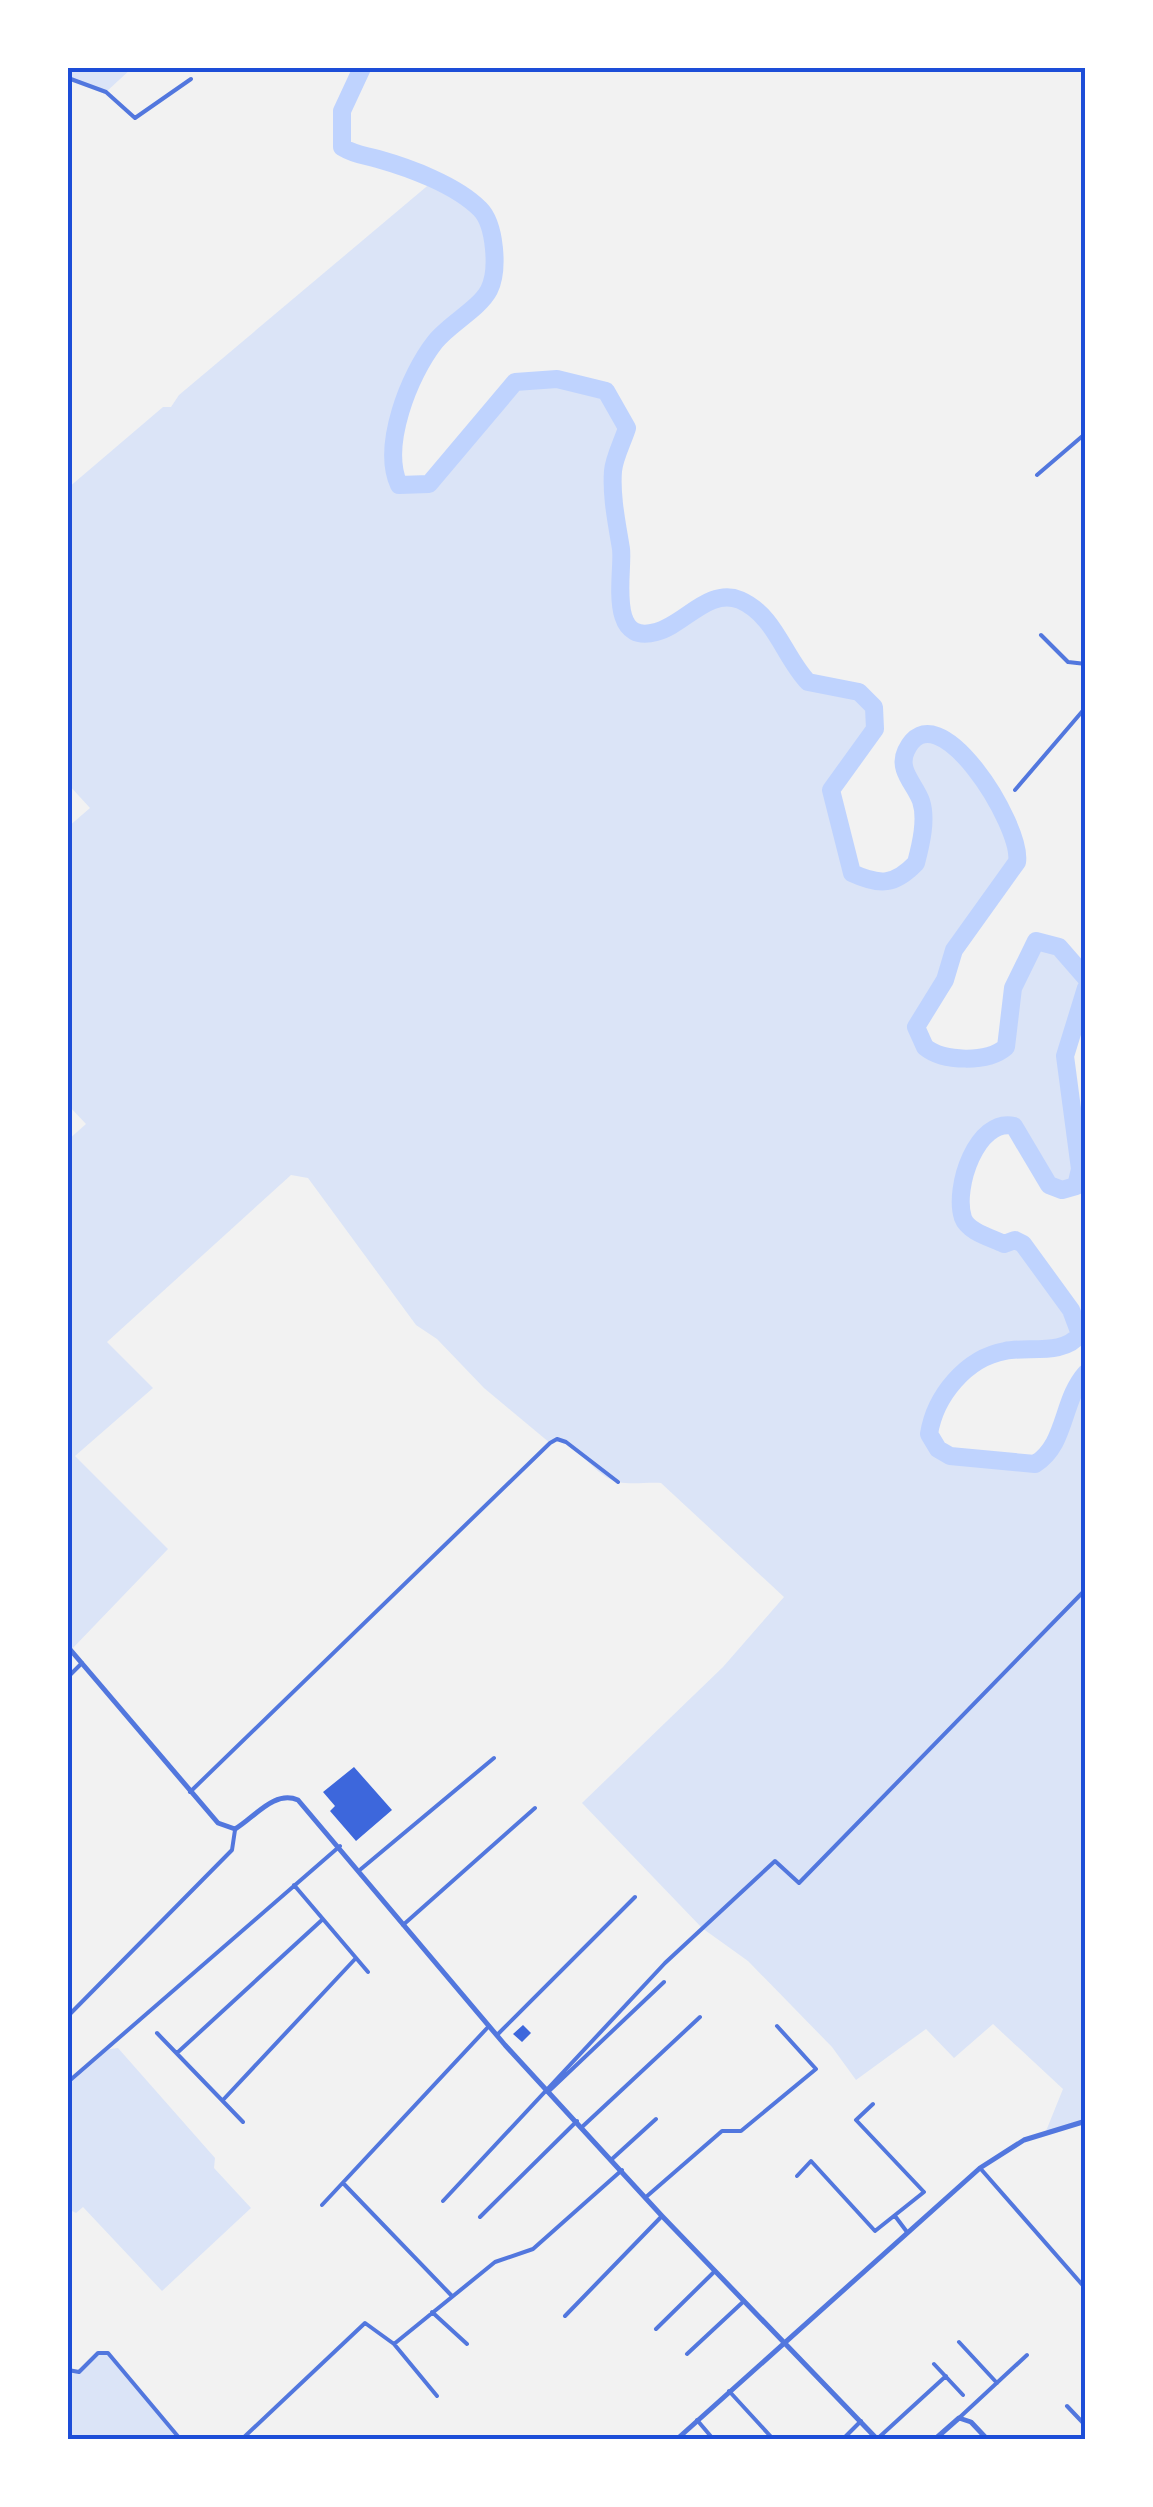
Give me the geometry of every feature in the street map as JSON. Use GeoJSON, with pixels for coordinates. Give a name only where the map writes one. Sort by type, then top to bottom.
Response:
{"type":"FeatureCollection","features":[{"type":"Feature","properties":{"kind":"street"},"geometry":{"type":"LineString","coordinates":[[68,78],[106,92],[135,118],[190,79]]}},
{"type":"Feature","properties":{"kind":"street"},"geometry":{"type":"LineString","coordinates":[[1038,475],[1086,433]]}},
{"type":"Feature","properties":{"kind":"street"},"geometry":{"type":"LineString","coordinates":[[1041,635],[1068,662],[1086,664]]}},
{"type":"Feature","properties":{"kind":"street"},"geometry":{"type":"LineString","coordinates":[[1015,790],[1086,707]]}},
{"type":"Feature","properties":{"kind":"street"},"geometry":{"type":"LineString","coordinates":[[190,1792],[550,1443],[558,1439],[566,1442],[618,1482]]}},
{"type":"Feature","properties":{"kind":"street"},"geometry":{"type":"LineString","coordinates":[[442,2201],[665,1962],[775,1861],[799,1882],[1086,1589]]}},
{"type":"Feature","properties":{"kind":"street"},"geometry":{"type":"LineString","coordinates":[[68,1647],[218,1823],[235,1830]]}},
{"type":"Feature","properties":{"kind":"street"},"geometry":{"type":"LineString","coordinates":[[68,1677],[82,1663]]}},
{"type":"Feature","properties":{"kind":"street"},"geometry":{"type":"LineString","coordinates":[[361,1869],[494,1758]]}},
{"type":"Feature","properties":{"kind":"street"},"geometry":{"type":"LineString","coordinates":[[68,2016],[232,1850],[235,1830],[274,1800],[290,1796],[361,1869],[403,1926],[546,2090],[877,2439],[946,2376]]}},
{"type":"Feature","properties":{"kind":"street"},"geometry":{"type":"LineString","coordinates":[[403,1926],[534,1808]]}},
{"type":"Feature","properties":{"kind":"street"},"geometry":{"type":"LineString","coordinates":[[68,2082],[340,1846]]}},
{"type":"Feature","properties":{"kind":"street"},"geometry":{"type":"LineString","coordinates":[[294,1885],[368,1972]]}},
{"type":"Feature","properties":{"kind":"street"},"geometry":{"type":"LineString","coordinates":[[497,2036],[635,1897]]}},
{"type":"Feature","properties":{"kind":"street"},"geometry":{"type":"LineString","coordinates":[[177,2054],[324,1919]]}},
{"type":"Feature","properties":{"kind":"street"},"geometry":{"type":"LineString","coordinates":[[222,2100],[356,1958]]}},
{"type":"Feature","properties":{"kind":"street"},"geometry":{"type":"LineString","coordinates":[[546,2090],[664,1982]]}},
{"type":"Feature","properties":{"kind":"street"},"geometry":{"type":"LineString","coordinates":[[480,2217],[700,2016]]}},
{"type":"Feature","properties":{"kind":"street"},"geometry":{"type":"LineString","coordinates":[[322,2204],[488,2026]]}},
{"type":"Feature","properties":{"kind":"street"},"geometry":{"type":"LineString","coordinates":[[646,2197],[722,2131],[741,2131],[816,2069],[777,2026]]}},
{"type":"Feature","properties":{"kind":"street"},"geometry":{"type":"LineString","coordinates":[[156,2033],[243,2122]]}},
{"type":"Feature","properties":{"kind":"street"},"geometry":{"type":"LineString","coordinates":[[796,2176],[811,2162],[875,2231],[924,2192],[856,2120],[873,2104]]}},
{"type":"Feature","properties":{"kind":"street"},"geometry":{"type":"LineString","coordinates":[[612,2159],[656,2119]]}},
{"type":"Feature","properties":{"kind":"street"},"geometry":{"type":"LineString","coordinates":[[676,2440],[980,2168],[1024,2140],[1086,2121]]}},
{"type":"Feature","properties":{"kind":"street"},"geometry":{"type":"LineString","coordinates":[[980,2168],[1086,2288]]}},
{"type":"Feature","properties":{"kind":"street"},"geometry":{"type":"LineString","coordinates":[[394,2344],[494,2262],[533,2250],[622,2170]]}},
{"type":"Feature","properties":{"kind":"street"},"geometry":{"type":"LineString","coordinates":[[343,2183],[451,2295]]}},
{"type":"Feature","properties":{"kind":"street"},"geometry":{"type":"LineString","coordinates":[[565,2316],[662,2216]]}},
{"type":"Feature","properties":{"kind":"street"},"geometry":{"type":"LineString","coordinates":[[895,2216],[907,2232]]}},
{"type":"Feature","properties":{"kind":"street"},"geometry":{"type":"LineString","coordinates":[[656,2330],[715,2271]]}},
{"type":"Feature","properties":{"kind":"street"},"geometry":{"type":"LineString","coordinates":[[687,2354],[744,2301]]}},
{"type":"Feature","properties":{"kind":"street"},"geometry":{"type":"LineString","coordinates":[[432,2312],[468,2344]]}},
{"type":"Feature","properties":{"kind":"street"},"geometry":{"type":"LineString","coordinates":[[242,2440],[364,2323],[394,2344],[438,2396]]}},
{"type":"Feature","properties":{"kind":"street"},"geometry":{"type":"LineString","coordinates":[[959,2342],[997,2383]]}},
{"type":"Feature","properties":{"kind":"street"},"geometry":{"type":"LineString","coordinates":[[68,2370],[78,2372],[98,2353],[108,2353],[182,2440]]}},
{"type":"Feature","properties":{"kind":"street"},"geometry":{"type":"LineString","coordinates":[[934,2440],[1026,2355]]}},
{"type":"Feature","properties":{"kind":"street"},"geometry":{"type":"LineString","coordinates":[[934,2364],[964,2395]]}},
{"type":"Feature","properties":{"kind":"street"},"geometry":{"type":"LineString","coordinates":[[729,2391],[774,2440]]}},
{"type":"Feature","properties":{"kind":"street"},"geometry":{"type":"LineString","coordinates":[[1067,2406],[1086,2426]]}},
{"type":"Feature","properties":{"kind":"street"},"geometry":{"type":"LineString","coordinates":[[959,2418],[971,2422],[988,2440]]}},
{"type":"Feature","properties":{"kind":"street"},"geometry":{"type":"LineString","coordinates":[[697,2420],[714,2440]]}},
{"type":"Feature","properties":{"kind":"street"},"geometry":{"type":"LineString","coordinates":[[842,2440],[861,2421]]}},
{"type":"Feature","properties":{"kind":"shaded area"},"geometry":{"type":"Polygon","coordinates":[[[68,68],[132,68],[106,92],[68,78],[68,68]]]}},
{"type":"Feature","properties":{"kind":"shaded area"},"geometry":{"type":"Polygon","coordinates":[[[432,182],[465,199],[487,224],[493,274],[486,295],[435,341],[417,371],[397,432],[394,452],[399,485],[429,484],[515,382],[557,379],[606,391],[627,428],[615,461],[613,481],[621,549],[621,604],[630,628],[640,633],[656,632],[707,603],[729,597],[740,600],[771,626],[808,682],[859,692],[874,707],[875,729],[831,790],[852,873],[887,881],[901,876],[916,863],[922,836],[922,808],[904,759],[920,736],[937,736],[956,748],[993,794],[1007,820],[1017,862],[954,950],[945,980],[917,1027],[925,1047],[943,1056],[966,1059],[988,1056],[1006,1047],[1013,988],[1036,941],[1059,947],[1085,977],[1065,1056],[1080,1169],[1076,1186],[1062,1190],[1049,1185],[1015,1126],[1002,1126],[990,1133],[972,1158],[961,1205],[963,1218],[975,1231],[1003,1243],[1015,1240],[1023,1244],[1071,1310],[1080,1334],[1065,1345],[991,1355],[965,1370],[945,1393],[929,1434],[938,1449],[950,1456],[1036,1464],[1059,1434],[1077,1384],[1085,1373],[1085,2121],[1046,2131],[1063,2089],[993,2024],[954,2058],[926,2029],[856,2080],[832,2047],[748,1961],[702,1928],[582,1803],[723,1667],[784,1597],[661,1483],[610,1479],[566,1443],[557,1439],[550,1443],[484,1388],[437,1339],[416,1325],[308,1178],[291,1175],[107,1342],[153,1388],[75,1456],[168,1549],[71,1650],[68,1647],[68,1140],[86,1124],[68,1105],[68,827],[90,808],[68,784],[68,488],[163,407],[171,407],[179,395],[432,182]]]}},
{"type":"Feature","properties":{"kind":"shaded area"},"geometry":{"type":"Polygon","coordinates":[[[118,2048],[215,2158],[214,2168],[251,2208],[162,2291],[83,2207],[76,2213],[68,2209],[68,2082],[104,2050],[118,2048]]]}},
{"type":"Feature","properties":{"kind":"shaded area"},"geometry":{"type":"Polygon","coordinates":[[[103,2351],[181,2439],[68,2439],[68,2370],[78,2372],[103,2351]]]}},
{"type":"Feature","properties":{"kind":"building"},"geometry":{"type":"Polygon","coordinates":[[[354,1767],[392,1810],[356,1841],[330,1811],[335,1806],[323,1792],[354,1767]]]}},
{"type":"Feature","properties":{"kind":"building"},"geometry":{"type":"Polygon","coordinates":[[[523,2025],[531,2033],[522,2042],[513,2034],[523,2025]]]}},
{"type":"Feature","properties":{"kind":"waterway"},"geometry":{"type":"LineString","coordinates":[[362,68],[342,111],[342,147],[418,172],[458,192],[485,216],[494,248],[489,290],[435,342],[407,391],[393,451],[399,485],[429,484],[515,382],[557,379],[606,391],[627,428],[615,461],[613,481],[621,549],[621,604],[630,628],[640,633],[656,632],[707,603],[729,597],[740,600],[771,626],[808,682],[859,692],[874,707],[875,729],[831,790],[852,873],[887,881],[901,876],[916,863],[923,832],[923,808],[905,771],[904,758],[920,736],[937,736],[956,748],[975,769],[1006,820],[1017,862],[954,950],[945,980],[916,1027],[925,1047],[943,1056],[966,1059],[988,1056],[1006,1047],[1013,988],[1036,941],[1059,947],[1086,978]]}},
{"type":"Feature","properties":{"kind":"waterway"},"geometry":{"type":"LineString","coordinates":[[1086,988],[1065,1056],[1080,1169],[1076,1186],[1062,1190],[1049,1185],[1014,1126],[1001,1126],[989,1132],[971,1157],[961,1205],[963,1218],[975,1231],[1004,1244],[1015,1240],[1023,1244],[1071,1310],[1080,1334],[1065,1345],[991,1355],[965,1370],[945,1393],[929,1434],[938,1449],[950,1456],[1035,1464],[1053,1445],[1072,1396],[1086,1373]]}}]}
